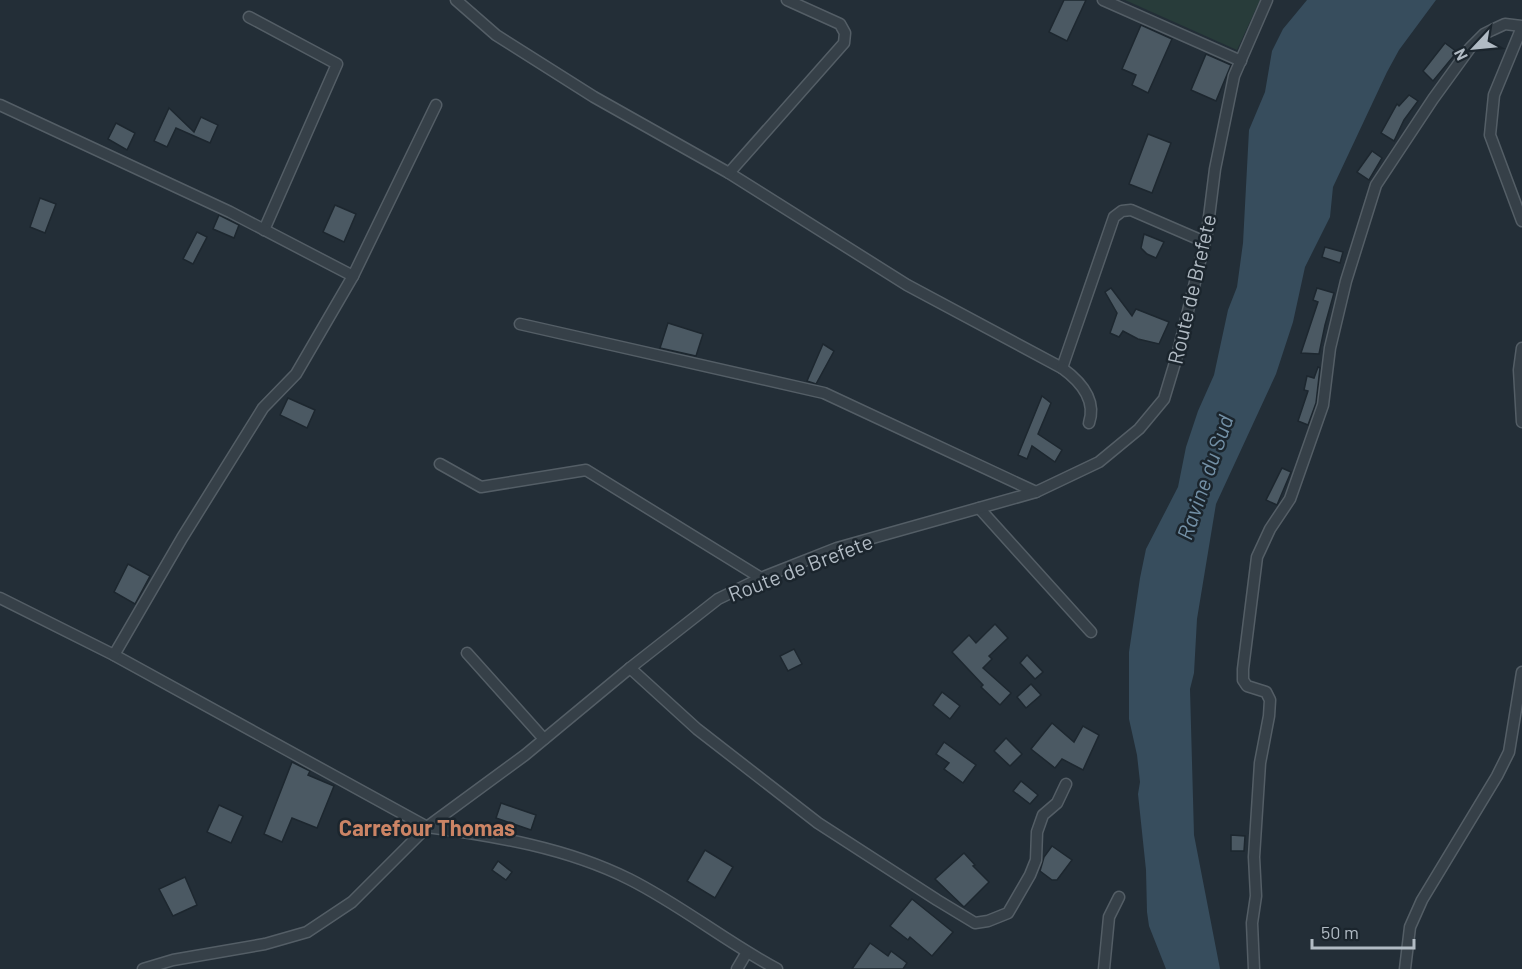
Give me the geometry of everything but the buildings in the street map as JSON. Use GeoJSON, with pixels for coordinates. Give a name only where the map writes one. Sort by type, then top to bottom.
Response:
{"type":"FeatureCollection","features":[{"type":"Feature","properties":{"kind":"street"},"geometry":{"type":"LineString","coordinates":[[456,0],[496,35],[594,97],[729,173],[907,285],[1077,378],[1084,388],[1092,414],[1089,423]]}},
{"type":"Feature","properties":{"kind":"street"},"geometry":{"type":"LineString","coordinates":[[729,173],[844,43],[845,33],[840,24],[788,0]]}},
{"type":"Feature","properties":{"kind":"street"},"geometry":{"type":"LineString","coordinates":[[1103,0],[1241,61]]}},
{"type":"Feature","properties":{"kind":"street","name":"Route de Brefete"},"geometry":{"type":"LineString","coordinates":[[143,969],[265,944],[307,932],[352,902],[427,827],[544,739],[718,599],[761,578],[837,548],[1036,492],[1099,462],[1139,429],[1164,399],[1177,356],[1205,242],[1215,169],[1234,76],[1267,0]]}},
{"type":"Feature","properties":{"kind":"street"},"geometry":{"type":"LineString","coordinates":[[249,17],[337,64],[264,230]]}},
{"type":"Feature","properties":{"kind":"street"},"geometry":{"type":"LineString","coordinates":[[1254,969],[1252,923],[1256,896],[1254,857],[1256,817],[1260,763],[1270,700],[1266,692],[1247,686],[1243,669],[1257,557],[1270,529],[1290,499],[1323,405],[1330,348],[1346,281],[1376,185],[1470,48],[1484,34],[1505,24],[1522,27],[1494,95],[1490,135],[1522,221]]}},
{"type":"Feature","properties":{"kind":"street"},"geometry":{"type":"LineString","coordinates":[[0,105],[264,230],[354,276]]}},
{"type":"Feature","properties":{"kind":"street"},"geometry":{"type":"LineString","coordinates":[[114,655],[182,538],[263,408],[296,374],[354,276],[436,105]]}},
{"type":"Feature","properties":{"kind":"street"},"geometry":{"type":"LineString","coordinates":[[1062,368],[1114,217],[1122,211],[1131,210],[1205,242]]}},
{"type":"Feature","properties":{"kind":"street"},"geometry":{"type":"LineString","coordinates":[[520,324],[824,393],[1036,492]]}},
{"type":"Feature","properties":{"kind":"street"},"geometry":{"type":"LineString","coordinates":[[1522,348],[1519,370],[1522,422]]}},
{"type":"Feature","properties":{"kind":"street"},"geometry":{"type":"LineString","coordinates":[[440,464],[481,487],[586,470],[761,578]]}},
{"type":"Feature","properties":{"kind":"street"},"geometry":{"type":"LineString","coordinates":[[979,508],[1091,632]]}},
{"type":"Feature","properties":{"kind":"street"},"geometry":{"type":"LineString","coordinates":[[0,598],[114,655],[427,827],[483,834],[589,861],[674,904],[777,969]]}},
{"type":"Feature","properties":{"kind":"street"},"geometry":{"type":"LineString","coordinates":[[467,653],[544,739]]}},
{"type":"Feature","properties":{"kind":"street"},"geometry":{"type":"LineString","coordinates":[[630,668],[697,729],[818,823],[975,922],[988,921],[1008,913],[1036,860],[1037,832],[1043,815],[1057,803],[1066,784]]}},
{"type":"Feature","properties":{"kind":"street"},"geometry":{"type":"LineString","coordinates":[[1405,969],[1410,927],[1422,900],[1497,776],[1509,752],[1522,672]]}},
{"type":"Feature","properties":{"kind":"street"},"geometry":{"type":"LineString","coordinates":[[1104,969],[1109,917],[1119,897]]}},
{"type":"Feature","properties":{"kind":"street"},"geometry":{"type":"LineString","coordinates":[[737,969],[747,952]]}},
{"type":"Feature","properties":{"kind":"green space"},"geometry":{"type":"Polygon","coordinates":[[[1125,0],[1260,0],[1237,50],[1125,0]]]}},
{"type":"Feature","properties":{"kind":"water","name":"Ravine du Sud"},"geometry":{"type":"Polygon","coordinates":[[[1307,0],[1436,0],[1399,50],[1333,187],[1330,217],[1305,267],[1293,322],[1276,374],[1216,504],[1197,619],[1194,673],[1190,689],[1194,835],[1220,969],[1166,969],[1149,926],[1147,912],[1146,870],[1138,794],[1140,782],[1129,719],[1129,652],[1146,549],[1178,487],[1186,447],[1198,411],[1214,375],[1228,310],[1237,287],[1243,243],[1249,130],[1265,92],[1272,51],[1283,29],[1307,0]]]}},
{"type":"Feature","properties":{"kind":"district","name":"Carrefour Thomas"},"geometry":{"type":"Point","coordinates":[427,827]}}]}
